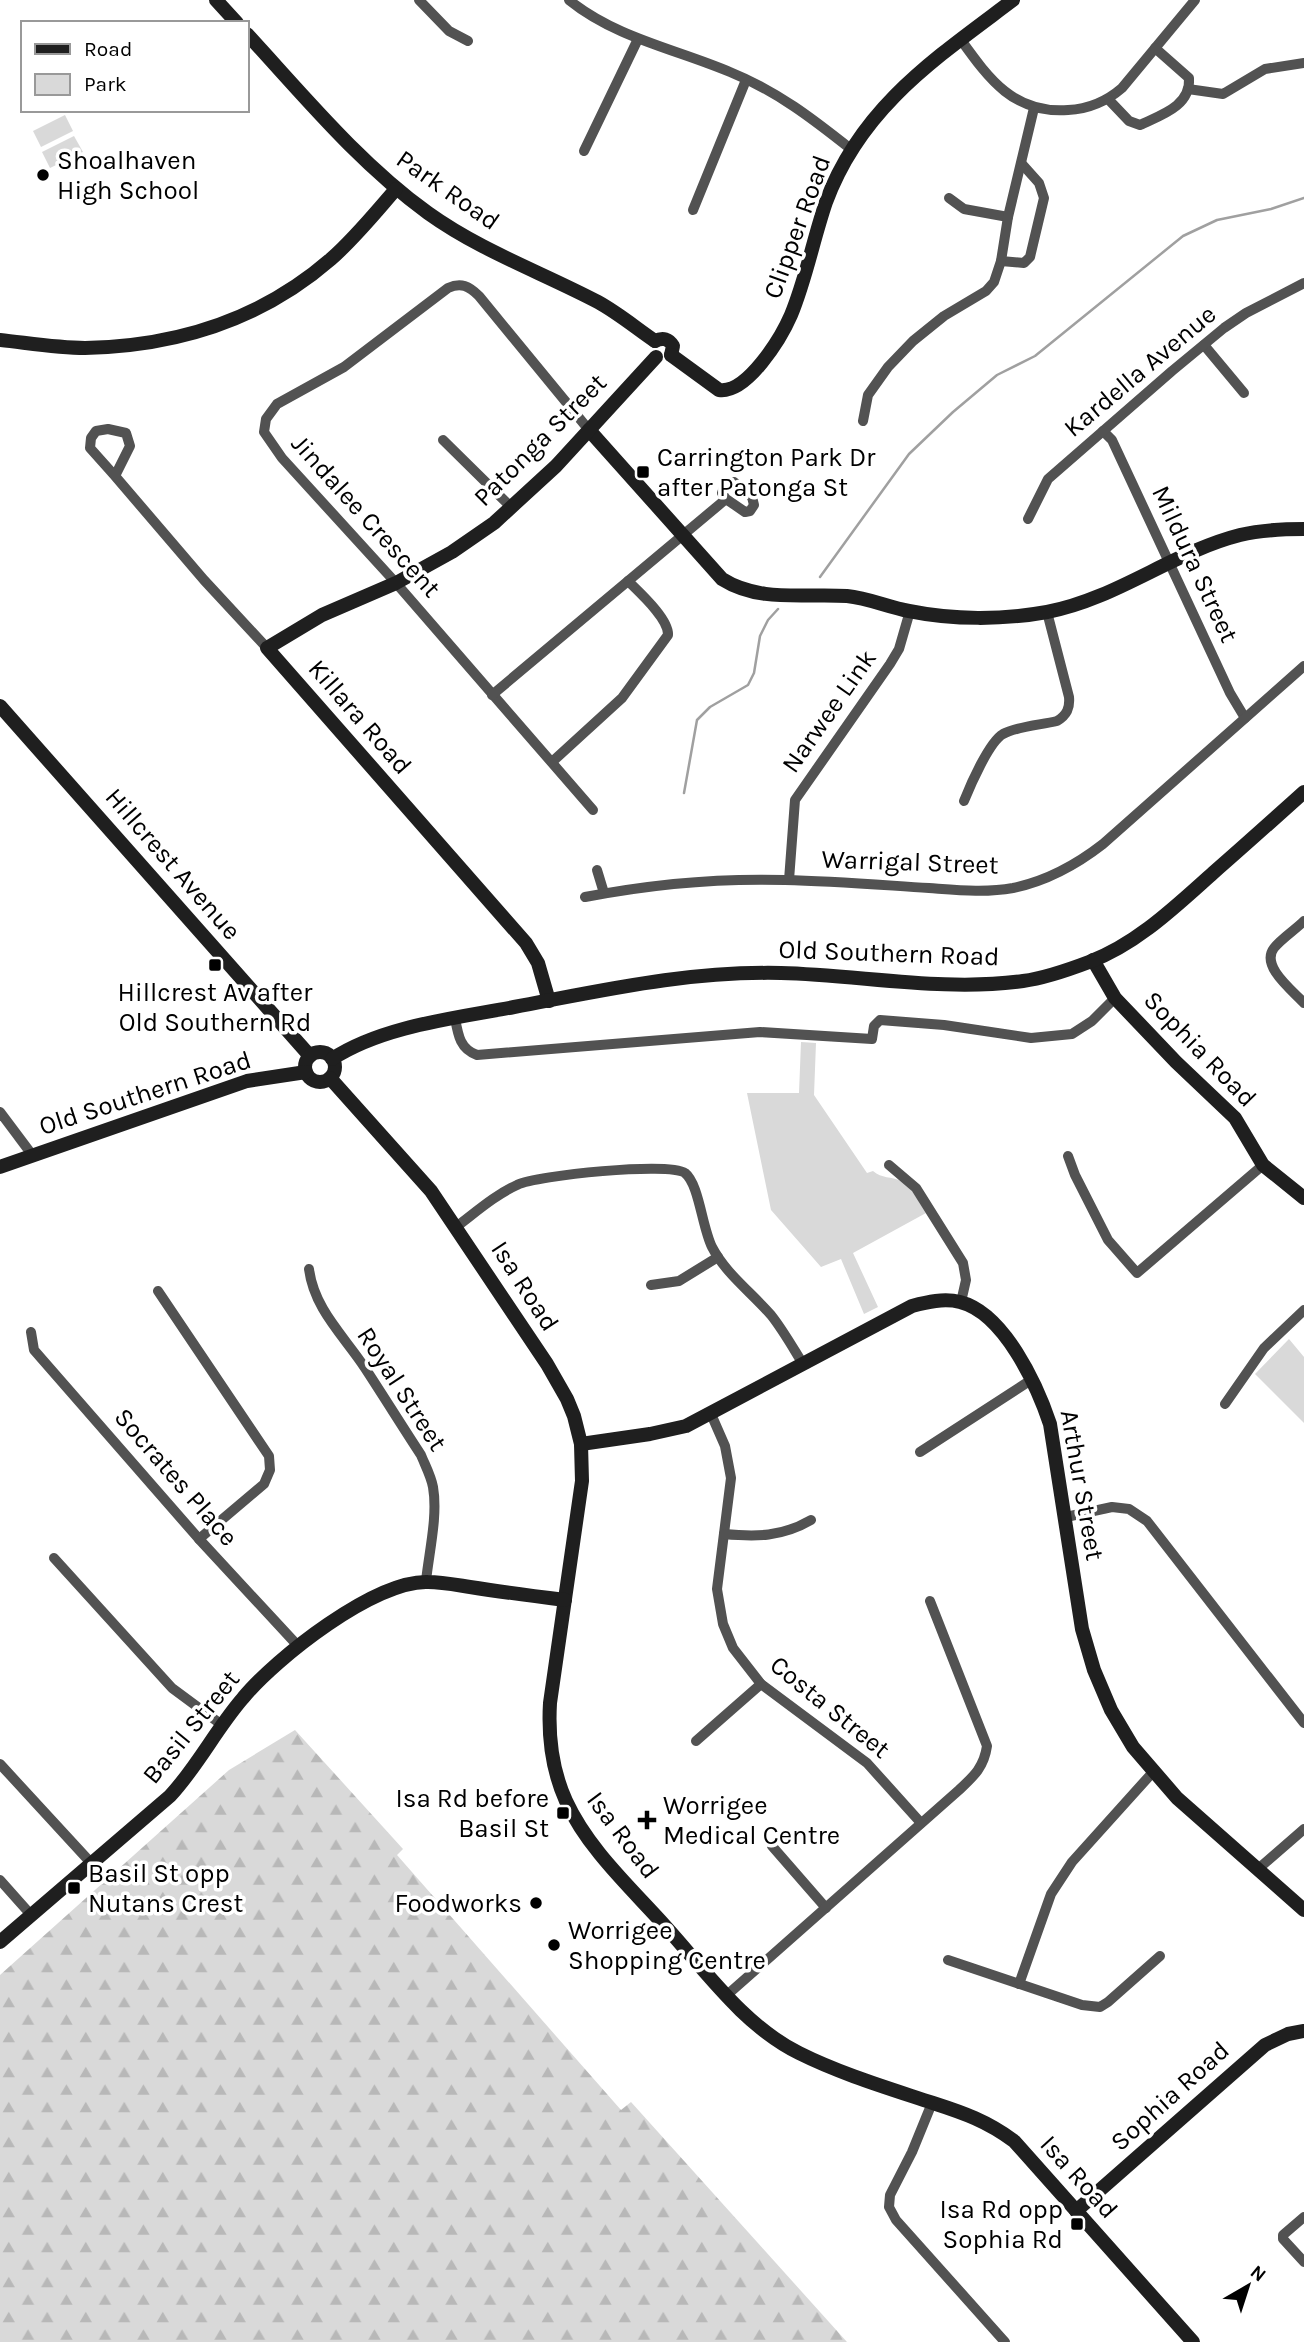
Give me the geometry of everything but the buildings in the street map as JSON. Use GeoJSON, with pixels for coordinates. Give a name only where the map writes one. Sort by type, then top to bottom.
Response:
{"type":"FeatureCollection","features":[{"type":"Feature","properties":{"kind":"street"},"geometry":{"type":"LineString","coordinates":[[216,0],[235,21]]}},
{"type":"Feature","properties":{"kind":"street"},"geometry":{"type":"LineString","coordinates":[[419,0],[449,31],[468,41]]}},
{"type":"Feature","properties":{"kind":"street"},"geometry":{"type":"LineString","coordinates":[[569,0],[587,15],[638,39],[721,68],[800,108],[852,150]]}},
{"type":"Feature","properties":{"kind":"street","name":"Clipper Road"},"geometry":{"type":"LineString","coordinates":[[671,355],[689,366],[712,387],[726,391],[733,389],[757,368],[786,326],[797,301],[827,201],[852,150],[890,99],[919,71],[1013,0]]}},
{"type":"Feature","properties":{"kind":"street"},"geometry":{"type":"LineString","coordinates":[[961,40],[981,67],[1006,93],[1034,108],[1080,109],[1109,100],[1130,80],[1195,0]]}},
{"type":"Feature","properties":{"kind":"street","name":"Park Road"},"geometry":{"type":"LineString","coordinates":[[248,35],[352,147],[396,189],[429,214],[474,242],[605,306],[655,341]]}},
{"type":"Feature","properties":{"kind":"street"},"geometry":{"type":"LineString","coordinates":[[584,151],[638,39]]}},
{"type":"Feature","properties":{"kind":"street"},"geometry":{"type":"LineString","coordinates":[[1109,100],[1129,121],[1140,125],[1181,103],[1188,89],[1189,78],[1155,48]]}},
{"type":"Feature","properties":{"kind":"street"},"geometry":{"type":"LineString","coordinates":[[1188,89],[1223,94],[1265,69],[1304,63]]}},
{"type":"Feature","properties":{"kind":"street"},"geometry":{"type":"LineString","coordinates":[[692,210],[746,80]]}},
{"type":"Feature","properties":{"kind":"street"},"geometry":{"type":"LineString","coordinates":[[863,421],[868,395],[913,341],[944,316],[986,291],[995,282],[1034,108]]}},
{"type":"Feature","properties":{"kind":"street"},"geometry":{"type":"LineString","coordinates":[[1001,261],[1024,263],[1030,257],[1044,198],[1039,183],[1022,164]]}},
{"type":"Feature","properties":{"kind":"street"},"geometry":{"type":"LineString","coordinates":[[0,340],[82,348],[122,346],[188,336],[236,319],[276,299],[311,276],[356,234],[396,189]]}},
{"type":"Feature","properties":{"kind":"street"},"geometry":{"type":"LineString","coordinates":[[949,198],[964,209],[1008,216]]}},
{"type":"Feature","properties":{"kind":"street","name":"Kardella Avenue"},"geometry":{"type":"LineString","coordinates":[[1028,519],[1048,480],[1103,431],[1204,345],[1247,313],[1304,283]]}},
{"type":"Feature","properties":{"kind":"street","name":"Jindalee Crescent"},"geometry":{"type":"LineString","coordinates":[[589,430],[479,296],[469,287],[459,284],[447,288],[344,367],[276,404],[266,419],[264,432],[593,810]]}},
{"type":"Feature","properties":{"kind":"street"},"geometry":{"type":"LineString","coordinates":[[663,338],[668,340],[673,346],[671,355],[664,359],[656,357],[652,349],[655,341],[663,338]]}},
{"type":"Feature","properties":{"kind":"street"},"geometry":{"type":"LineString","coordinates":[[1204,345],[1244,393]]}},
{"type":"Feature","properties":{"kind":"street","name":"Patonga Street"},"geometry":{"type":"LineString","coordinates":[[267,648],[315,619],[396,583],[452,552],[494,523],[589,430],[656,357]]}},
{"type":"Feature","properties":{"kind":"street","name":"Killara Road"},"geometry":{"type":"LineString","coordinates":[[115,476],[130,446],[126,433],[108,429],[96,431],[90,438],[90,448],[526,943],[538,963],[550,1001]]}},
{"type":"Feature","properties":{"kind":"street"},"geometry":{"type":"LineString","coordinates":[[589,430],[712,569],[733,586],[779,595],[860,598],[910,611],[977,618],[1047,612],[1096,598],[1221,541],[1268,531],[1304,529]]}},
{"type":"Feature","properties":{"kind":"street","name":"Mildura Street"},"geometry":{"type":"LineString","coordinates":[[1103,431],[1112,440],[1230,693],[1245,718]]}},
{"type":"Feature","properties":{"kind":"street"},"geometry":{"type":"LineString","coordinates":[[443,440],[512,508]]}},
{"type":"Feature","properties":{"kind":"street"},"geometry":{"type":"LineString","coordinates":[[492,695],[726,499]]}},
{"type":"Feature","properties":{"kind":"street"},"geometry":{"type":"LineString","coordinates":[[552,762],[622,698],[668,635],[664,620],[628,580]]}},
{"type":"Feature","properties":{"kind":"street","name":"Narwee Link"},"geometry":{"type":"LineString","coordinates":[[789,880],[795,800],[890,664],[899,649],[910,611]]}},
{"type":"Feature","properties":{"kind":"street"},"geometry":{"type":"LineString","coordinates":[[964,801],[972,778],[999,737],[1008,732],[1057,721],[1067,714],[1069,697],[1047,612]]}},
{"type":"Feature","properties":{"kind":"street","name":"Warrigal Street"},"geometry":{"type":"LineString","coordinates":[[585,897],[678,882],[789,880],[981,891],[1013,888],[1044,879],[1084,859],[1103,844],[1304,666]]}},
{"type":"Feature","properties":{"kind":"street","name":"Hillcrest Avenue"},"geometry":{"type":"LineString","coordinates":[[0,706],[310,1056]]}},
{"type":"Feature","properties":{"kind":"street","name":"Old Southern Road"},"geometry":{"type":"LineString","coordinates":[[332,1059],[362,1042],[455,1018],[656,980],[720,974],[780,973],[951,984],[1003,983],[1037,978],[1093,960],[1122,945],[1163,917],[1304,792]]}},
{"type":"Feature","properties":{"kind":"street"},"geometry":{"type":"LineString","coordinates":[[597,870],[604,893]]}},
{"type":"Feature","properties":{"kind":"street"},"geometry":{"type":"LineString","coordinates":[[1304,921],[1273,948],[1270,956],[1272,967],[1304,1003]]}},
{"type":"Feature","properties":{"kind":"street","name":"Sophia Road"},"geometry":{"type":"LineString","coordinates":[[1093,960],[1115,998],[1189,1075],[1231,1113],[1263,1165],[1304,1198]]}},
{"type":"Feature","properties":{"kind":"street"},"geometry":{"type":"LineString","coordinates":[[455,1018],[457,1033],[463,1046],[477,1055],[760,1032],[872,1039],[874,1026],[880,1020],[944,1024],[1031,1038],[1072,1034],[1091,1021],[1115,998]]}},
{"type":"Feature","properties":{"kind":"street"},"geometry":{"type":"LineString","coordinates":[[322,1052],[332,1059],[334,1069],[330,1077],[317,1081],[306,1072],[306,1063],[310,1056],[322,1052]]}},
{"type":"Feature","properties":{"kind":"street","name":"Old Southern Road"},"geometry":{"type":"LineString","coordinates":[[0,1167],[247,1081],[306,1072]]}},
{"type":"Feature","properties":{"kind":"street","name":"Isa Road"},"geometry":{"type":"LineString","coordinates":[[330,1077],[412,1169],[456,1227],[567,1399],[574,1416],[581,1444],[582,1481],[549,1721],[551,1753],[561,1790],[579,1825],[595,1847],[727,1995],[766,2032],[797,2052],[852,2076],[980,2119],[997,2128],[1027,2155],[1187,2340]]}},
{"type":"Feature","properties":{"kind":"street"},"geometry":{"type":"LineString","coordinates":[[0,1112],[33,1156]]}},
{"type":"Feature","properties":{"kind":"street"},"geometry":{"type":"LineString","coordinates":[[1068,1156],[1078,1182],[1108,1240],[1137,1273],[1263,1165]]}},
{"type":"Feature","properties":{"kind":"street"},"geometry":{"type":"LineString","coordinates":[[581,1444],[669,1430],[711,1414],[912,1306],[942,1300],[961,1302],[966,1280],[963,1263],[916,1188],[889,1164]]}},
{"type":"Feature","properties":{"kind":"street"},"geometry":{"type":"LineString","coordinates":[[456,1227],[502,1193],[532,1179],[673,1169],[681,1171],[691,1180],[706,1234],[718,1257],[772,1316],[803,1364]]}},
{"type":"Feature","properties":{"kind":"street"},"geometry":{"type":"LineString","coordinates":[[652,1285],[678,1280],[718,1257]]}},
{"type":"Feature","properties":{"kind":"street","name":"Royal Street"},"geometry":{"type":"LineString","coordinates":[[309,1269],[316,1298],[334,1328],[364,1366],[421,1455],[428,1471],[434,1500],[426,1581]]}},
{"type":"Feature","properties":{"kind":"street"},"geometry":{"type":"LineString","coordinates":[[158,1291],[269,1456],[270,1470],[264,1484],[199,1539]]}},
{"type":"Feature","properties":{"kind":"street","name":"Arthur Street"},"geometry":{"type":"LineString","coordinates":[[961,1302],[979,1310],[994,1322],[1039,1391],[1050,1424],[1082,1629],[1094,1670],[1111,1710],[1153,1772],[1194,1814],[1304,1910]]}},
{"type":"Feature","properties":{"kind":"street"},"geometry":{"type":"LineString","coordinates":[[1225,1404],[1264,1348],[1304,1310]]}},
{"type":"Feature","properties":{"kind":"street","name":"Socrates Place"},"geometry":{"type":"LineString","coordinates":[[31,1332],[34,1350],[199,1539],[299,1647]]}},
{"type":"Feature","properties":{"kind":"street"},"geometry":{"type":"LineString","coordinates":[[920,1452],[1031,1380]]}},
{"type":"Feature","properties":{"kind":"street","name":"Costa Street"},"geometry":{"type":"LineString","coordinates":[[711,1414],[730,1465],[731,1478],[717,1578],[720,1613],[733,1648],[761,1684],[859,1756],[921,1823]]}},
{"type":"Feature","properties":{"kind":"street"},"geometry":{"type":"LineString","coordinates":[[1066,1517],[1112,1507],[1129,1509],[1147,1521],[1304,1723]]}},
{"type":"Feature","properties":{"kind":"street"},"geometry":{"type":"LineString","coordinates":[[724,1534],[767,1536],[795,1529],[811,1520]]}},
{"type":"Feature","properties":{"kind":"street"},"geometry":{"type":"LineString","coordinates":[[54,1558],[157,1674],[185,1700],[222,1726]]}},
{"type":"Feature","properties":{"kind":"street","name":"Basil Street"},"geometry":{"type":"LineString","coordinates":[[0,1942],[170,1796],[192,1770],[231,1712],[257,1683],[299,1647],[372,1598],[399,1586],[426,1581],[565,1600]]}},
{"type":"Feature","properties":{"kind":"street"},"geometry":{"type":"LineString","coordinates":[[727,1995],[976,1774],[985,1761],[987,1746],[930,1601]]}},
{"type":"Feature","properties":{"kind":"street"},"geometry":{"type":"LineString","coordinates":[[696,1741],[761,1684]]}},
{"type":"Feature","properties":{"kind":"street"},"geometry":{"type":"LineString","coordinates":[[0,1764],[92,1864]]}},
{"type":"Feature","properties":{"kind":"street"},"geometry":{"type":"LineString","coordinates":[[1019,1984],[1051,1894],[1072,1862],[1153,1772]]}},
{"type":"Feature","properties":{"kind":"street"},"geometry":{"type":"LineString","coordinates":[[1258,1869],[1304,1829]]}},
{"type":"Feature","properties":{"kind":"street"},"geometry":{"type":"LineString","coordinates":[[772,1846],[826,1908]]}},
{"type":"Feature","properties":{"kind":"street"},"geometry":{"type":"LineString","coordinates":[[0,1880],[32,1916]]}},
{"type":"Feature","properties":{"kind":"street"},"geometry":{"type":"LineString","coordinates":[[948,1960],[1082,2005],[1100,2007],[1108,2003],[1160,1956]]}},
{"type":"Feature","properties":{"kind":"street","name":"Sophia Road"},"geometry":{"type":"LineString","coordinates":[[1076,2211],[1265,2045],[1288,2034],[1304,2031]]}},
{"type":"Feature","properties":{"kind":"street"},"geometry":{"type":"LineString","coordinates":[[932,2103],[912,2152],[895,2182],[889,2207],[896,2220],[1005,2342]]}},
{"type":"Feature","properties":{"kind":"street"},"geometry":{"type":"LineString","coordinates":[[1304,2217],[1283,2235],[1283,2239],[1304,2262]]}},
{"type":"Feature","properties":{"kind":"green space"},"geometry":{"type":"Polygon","coordinates":[[[65,115],[73,131],[41,147],[33,131],[65,115]]]}},
{"type":"Feature","properties":{"kind":"green space"},"geometry":{"type":"Polygon","coordinates":[[[74,136],[83,152],[50,168],[42,152],[74,136]]]}},
{"type":"Feature","properties":{"kind":"green space"},"geometry":{"type":"Polygon","coordinates":[[[801,1042],[816,1043],[814,1095],[867,1173],[873,1171],[905,1183],[926,1213],[853,1253],[878,1307],[864,1314],[841,1259],[821,1267],[771,1210],[747,1093],[799,1093],[801,1042]]]}},
{"type":"Feature","properties":{"kind":"green space"},"geometry":{"type":"Polygon","coordinates":[[[1289,1339],[1304,1357],[1304,1423],[1255,1374],[1289,1339]]]}},
{"type":"Feature","properties":{"kind":"green space"},"geometry":{"type":"Polygon","coordinates":[[[295,1730],[403,1849],[397,1855],[621,2110],[631,2102],[847,2342],[0,2342],[0,1975],[229,1770],[295,1730]]]}},
{"type":"Feature","properties":{"kind":"waterway"},"geometry":{"type":"LineString","coordinates":[[820,577],[909,454],[997,375],[1035,356],[1183,236],[1217,220],[1271,209],[1304,198]]}},
{"type":"Feature","properties":{"kind":"waterway"},"geometry":{"type":"LineString","coordinates":[[684,793],[697,720],[710,707],[748,685],[754,673],[760,636],[768,620],[778,609]]}},
{"type":"Feature","properties":{"kind":"place","name":"Shoalhaven High School"},"geometry":{"type":"Point","coordinates":[43,175]}},
{"type":"Feature","properties":{"kind":"place","name":"Carrington Park Dr after Patonga St"},"geometry":{"type":"Point","coordinates":[643,472]}},
{"type":"Feature","properties":{"kind":"place","name":"Hillcrest Av after Old Southern Rd"},"geometry":{"type":"Point","coordinates":[215,965]}},
{"type":"Feature","properties":{"kind":"place","name":"Isa Rd before Basil St"},"geometry":{"type":"Point","coordinates":[563,1813]}},
{"type":"Feature","properties":{"kind":"place","name":"Worrigee Medical Centre"},"geometry":{"type":"Point","coordinates":[647,1820]}},
{"type":"Feature","properties":{"kind":"place","name":"Basil St opp Nutans Crest"},"geometry":{"type":"Point","coordinates":[74,1888]}},
{"type":"Feature","properties":{"kind":"place","name":"Foodworks"},"geometry":{"type":"Point","coordinates":[536,1903]}},
{"type":"Feature","properties":{"kind":"place","name":"Worrigee Shopping Centre"},"geometry":{"type":"Point","coordinates":[554,1945]}},
{"type":"Feature","properties":{"kind":"place","name":"Isa Rd opp Sophia Rd"},"geometry":{"type":"Point","coordinates":[1077,2224]}}]}
